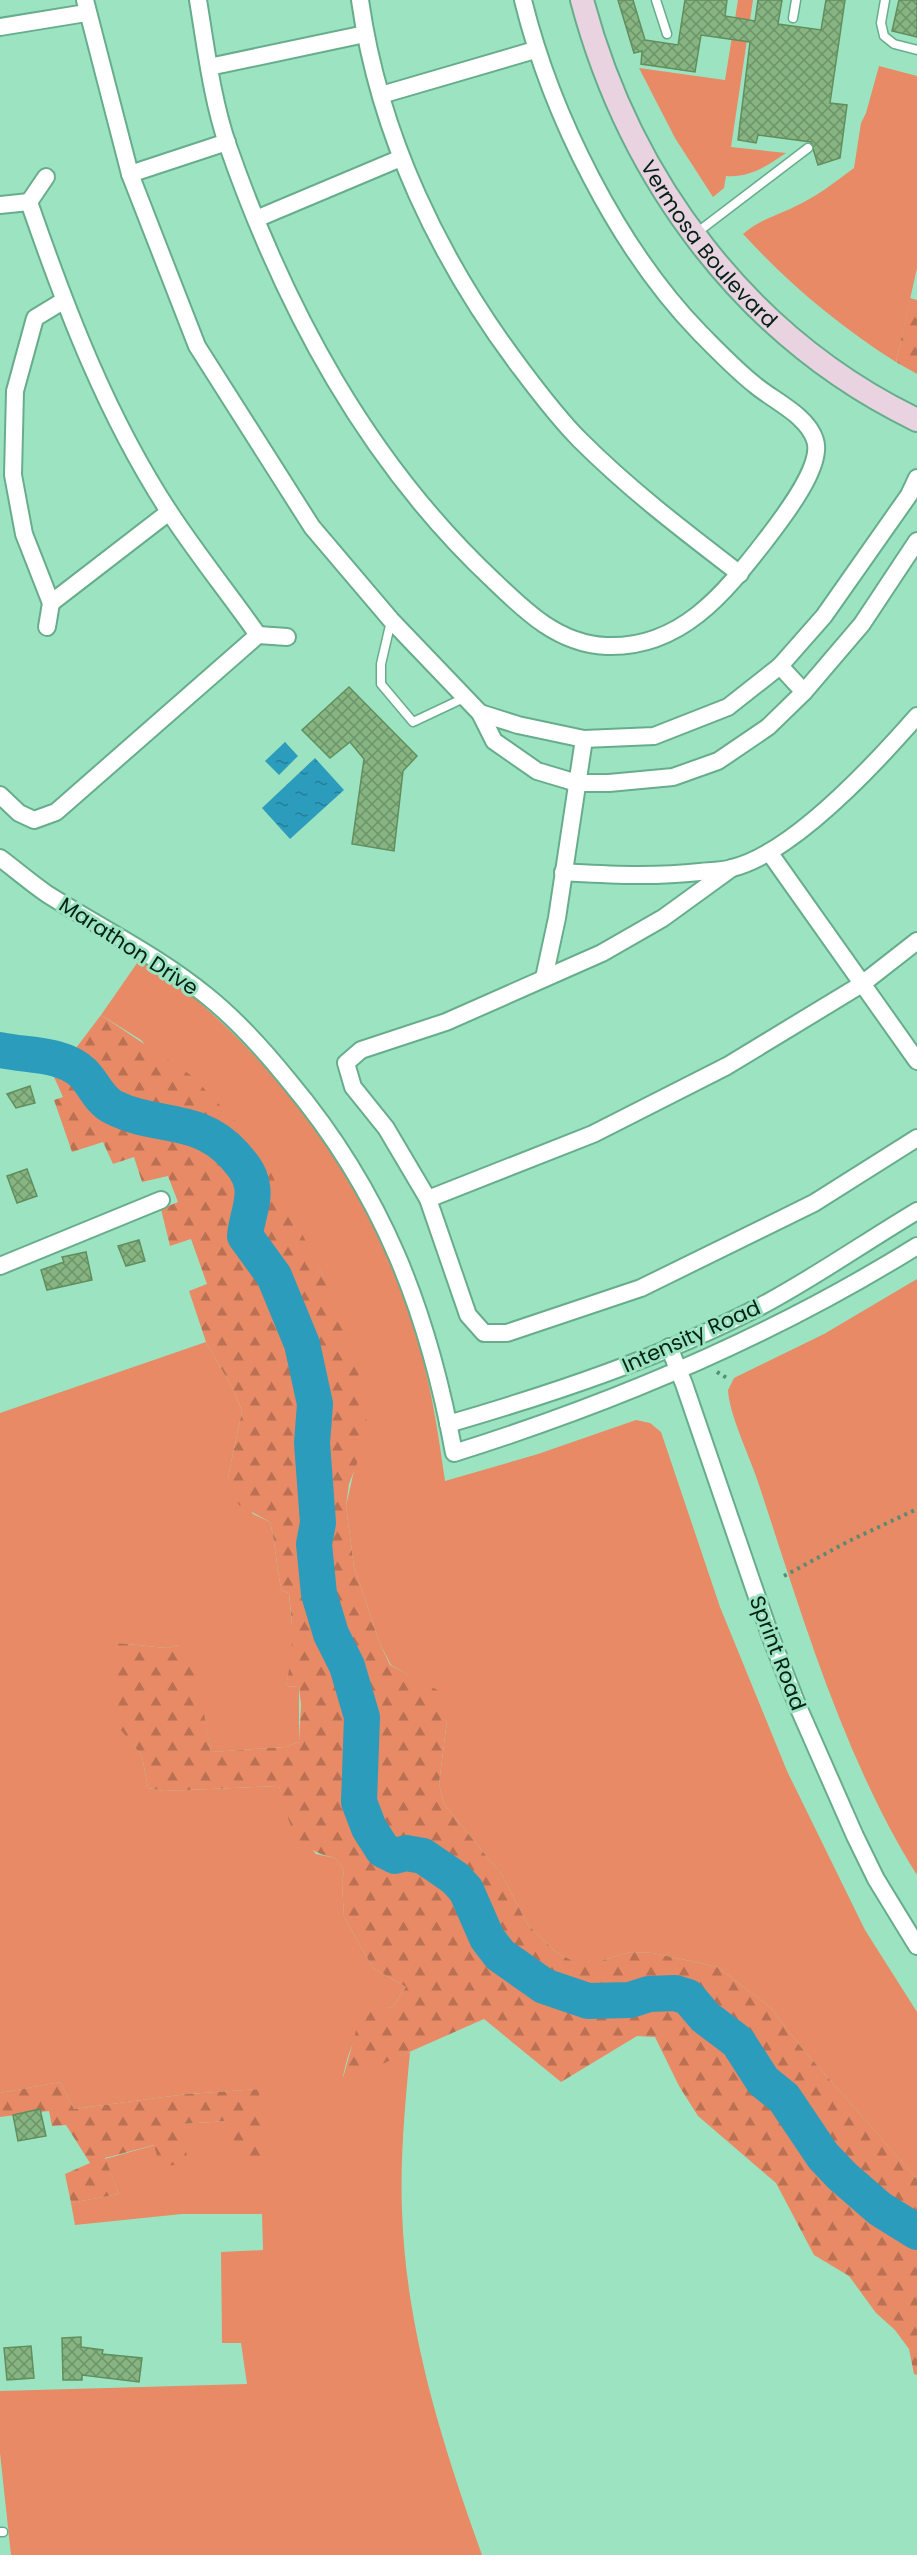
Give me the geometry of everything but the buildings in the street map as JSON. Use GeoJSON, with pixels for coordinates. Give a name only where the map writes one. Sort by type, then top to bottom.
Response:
{"type":"FeatureCollection","features":[{"type":"Feature","properties":{"kind":"main road","name":"Vermosa Boulevard"},"geometry":{"type":"LineString","coordinates":[[582,0],[610,87],[646,160],[693,236],[742,293],[799,345],[861,389],[917,420]]}},
{"type":"Feature","properties":{"kind":"street"},"geometry":{"type":"LineString","coordinates":[[198,0],[209,67],[226,142],[256,219],[296,311],[331,377],[379,452],[429,513],[477,566],[547,627],[577,642],[608,646],[642,641],[674,631],[709,608],[740,574],[781,520],[815,464],[817,443],[806,423],[753,384],[698,331],[663,289],[632,244],[579,152],[536,50],[523,0]]}},
{"type":"Feature","properties":{"kind":"street"},"geometry":{"type":"LineString","coordinates":[[360,0],[365,34],[401,158],[468,294],[538,390],[578,438],[644,501],[740,574]]}},
{"type":"Feature","properties":{"kind":"street"},"geometry":{"type":"LineString","coordinates":[[0,27],[85,6],[130,174],[197,346],[312,527],[391,621],[480,713],[494,741],[537,771],[577,783],[609,783],[673,777],[718,761],[768,727],[804,692],[862,624],[917,541]]}},
{"type":"Feature","properties":{"kind":"street"},"geometry":{"type":"LineString","coordinates":[[209,67],[365,34]]}},
{"type":"Feature","properties":{"kind":"street"},"geometry":{"type":"LineString","coordinates":[[381,95],[536,50]]}},
{"type":"Feature","properties":{"kind":"street"},"geometry":{"type":"LineString","coordinates":[[130,174],[226,142]]}},
{"type":"Feature","properties":{"kind":"street"},"geometry":{"type":"LineString","coordinates":[[256,219],[401,158]]}},
{"type":"Feature","properties":{"kind":"street"},"geometry":{"type":"LineString","coordinates":[[0,205],[29,201],[46,177]]}},
{"type":"Feature","properties":{"kind":"street"},"geometry":{"type":"LineString","coordinates":[[29,201],[63,302],[114,414],[169,512],[258,635]]}},
{"type":"Feature","properties":{"kind":"street"},"geometry":{"type":"LineString","coordinates":[[47,627],[51,603],[24,534],[12,475],[15,391],[35,318],[63,302]]}},
{"type":"Feature","properties":{"kind":"street"},"geometry":{"type":"LineString","coordinates":[[480,713],[518,725],[584,739],[654,736],[728,707],[780,666],[824,616],[909,495],[917,478]]}},
{"type":"Feature","properties":{"kind":"street"},"geometry":{"type":"LineString","coordinates":[[51,603],[169,512]]}},
{"type":"Feature","properties":{"kind":"street"},"geometry":{"type":"LineString","coordinates":[[0,795],[19,813],[34,820],[56,812],[258,635],[287,638]]}},
{"type":"Feature","properties":{"kind":"street"},"geometry":{"type":"LineString","coordinates":[[780,666],[804,692]]}},
{"type":"Feature","properties":{"kind":"street"},"geometry":{"type":"LineString","coordinates":[[917,716],[877,762],[829,806],[769,852],[732,868],[663,918],[602,954],[446,1022],[361,1050],[346,1063],[353,1087],[386,1128],[428,1198],[468,1315],[484,1333],[507,1333],[641,1288],[814,1203],[917,1138]]}},
{"type":"Feature","properties":{"kind":"street"},"geometry":{"type":"LineString","coordinates":[[544,978],[584,739]]}},
{"type":"Feature","properties":{"kind":"street"},"geometry":{"type":"LineString","coordinates":[[769,852],[917,1061]]}},
{"type":"Feature","properties":{"kind":"street","name":"Marathon Drive"},"geometry":{"type":"LineString","coordinates":[[0,858],[45,892],[157,959],[208,996],[256,1040],[314,1110],[365,1187],[398,1253],[424,1323],[454,1453]]}},
{"type":"Feature","properties":{"kind":"street"},"geometry":{"type":"LineString","coordinates":[[563,872],[652,877],[732,868]]}},
{"type":"Feature","properties":{"kind":"street"},"geometry":{"type":"LineString","coordinates":[[428,1198],[593,1134],[727,1066],[862,984],[917,940]]}},
{"type":"Feature","properties":{"kind":"street"},"geometry":{"type":"LineString","coordinates":[[0,1266],[161,1200]]}},
{"type":"Feature","properties":{"kind":"street","name":"Intensity Road"},"geometry":{"type":"LineString","coordinates":[[448,1424],[577,1384],[669,1347],[762,1305],[917,1211]]}},
{"type":"Feature","properties":{"kind":"street","name":"Intensity Road"},"geometry":{"type":"LineString","coordinates":[[454,1453],[583,1411],[679,1372],[779,1325],[917,1246]]}},
{"type":"Feature","properties":{"kind":"street","name":"Sprint Road"},"geometry":{"type":"LineString","coordinates":[[669,1347],[770,1635],[796,1702],[876,1879],[917,1946]]}},
{"type":"Feature","properties":{"kind":"lane"},"geometry":{"type":"LineString","coordinates":[[656,0],[667,34]]}},
{"type":"Feature","properties":{"kind":"lane"},"geometry":{"type":"LineString","coordinates":[[793,18],[796,0]]}},
{"type":"Feature","properties":{"kind":"lane"},"geometry":{"type":"LineString","coordinates":[[885,0],[881,23],[884,36],[894,44],[917,50]]}},
{"type":"Feature","properties":{"kind":"lane"},"geometry":{"type":"LineString","coordinates":[[693,236],[808,148]]}},
{"type":"Feature","properties":{"kind":"lane"},"geometry":{"type":"LineString","coordinates":[[391,621],[381,664],[381,684],[413,722],[464,698]]}},
{"type":"Feature","properties":{"kind":"path"},"geometry":{"type":"LineString","coordinates":[[717,1372],[727,1378]]}},
{"type":"Feature","properties":{"kind":"path"},"geometry":{"type":"LineString","coordinates":[[784,1576],[849,1541],[917,1509]]}},
{"type":"Feature","properties":{"kind":"green space"},"geometry":{"type":"Polygon","coordinates":[[[738,0],[753,0],[731,147],[786,153],[751,173],[726,176],[724,188],[713,197],[675,138],[639,68],[725,80],[738,0]]]}},
{"type":"Feature","properties":{"kind":"green space"},"geometry":{"type":"Polygon","coordinates":[[[879,66],[917,76],[917,268],[896,362],[815,303],[743,234],[761,222],[810,199],[854,168],[861,123],[879,66]]]}},
{"type":"Feature","properties":{"kind":"green space"},"geometry":{"type":"Polygon","coordinates":[[[910,298],[917,300],[917,374],[896,362],[910,298]]]}},
{"type":"Feature","properties":{"kind":"green space"},"geometry":{"type":"Polygon","coordinates":[[[142,956],[191,995],[237,1038],[279,1083],[317,1132],[350,1184],[379,1238],[403,1296],[426,1371],[445,1481],[538,1454],[636,1420],[650,1423],[661,1432],[720,1607],[787,1771],[865,1930],[917,2012],[917,2179],[801,2047],[771,2008],[718,1967],[653,1953],[630,1952],[600,1961],[573,1961],[556,1952],[528,1925],[502,1875],[444,1804],[439,1784],[447,1720],[412,1677],[391,1665],[380,1644],[354,1567],[346,1506],[355,1466],[323,1275],[298,1229],[141,1040],[101,1015],[142,956]]]}},
{"type":"Feature","properties":{"kind":"green space"},"geometry":{"type":"Polygon","coordinates":[[[101,1015],[192,1076],[240,1126],[271,1173],[323,1275],[358,1371],[367,1423],[363,1448],[349,1484],[346,1506],[354,1567],[380,1644],[390,1665],[443,1693],[447,1720],[439,1784],[444,1804],[502,1875],[528,1925],[556,1952],[573,1961],[600,1961],[630,1952],[653,1953],[718,1967],[771,2008],[801,2047],[917,2179],[917,2375],[914,2374],[909,2349],[895,2330],[876,2313],[849,2276],[814,2255],[776,2183],[698,2116],[679,2086],[655,2037],[637,2036],[561,2082],[484,2019],[364,2072],[343,2078],[356,2031],[372,2010],[392,2007],[406,1987],[373,1968],[344,1917],[342,1884],[344,1870],[335,1858],[320,1854],[301,1841],[290,1823],[279,1786],[164,1791],[148,1788],[142,1756],[112,1719],[112,1666],[118,1643],[166,1648],[179,1645],[192,1648],[211,1752],[285,1747],[299,1742],[301,1705],[299,1687],[286,1686],[292,1640],[289,1593],[282,1591],[270,1522],[239,1505],[228,1477],[242,1411],[234,1391],[206,1342],[189,1291],[207,1284],[191,1239],[170,1246],[161,1209],[178,1202],[168,1176],[142,1182],[134,1157],[113,1164],[103,1142],[72,1152],[54,1100],[63,1097],[54,1077],[101,1015]]]}},
{"type":"Feature","properties":{"kind":"green space"},"geometry":{"type":"Polygon","coordinates":[[[917,1279],[917,1875],[891,1830],[846,1735],[736,1424],[728,1390],[734,1378],[824,1334],[917,1279]]]}},
{"type":"Feature","properties":{"kind":"green space"},"geometry":{"type":"Polygon","coordinates":[[[206,1342],[234,1391],[242,1411],[228,1477],[253,1514],[270,1522],[282,1591],[289,1593],[294,1649],[286,1686],[299,1687],[299,1742],[285,1747],[211,1752],[198,1686],[179,1645],[166,1648],[118,1643],[130,1741],[142,1756],[148,1788],[164,1791],[279,1786],[291,1824],[316,1854],[335,1858],[344,1870],[342,1884],[344,1917],[373,1968],[406,1987],[392,2007],[372,2011],[366,2019],[353,2042],[343,2077],[410,2052],[403,2132],[402,2211],[411,2300],[428,2386],[453,2471],[482,2555],[11,2555],[0,2453],[0,2391],[247,2384],[241,2343],[222,2343],[221,2252],[263,2250],[262,2214],[182,2214],[75,2225],[71,2203],[119,2194],[105,2159],[155,2145],[181,2124],[228,2121],[259,2089],[187,2094],[74,2109],[60,2082],[0,2093],[0,1413],[206,1342]]]}},
{"type":"Feature","properties":{"kind":"green space"},"geometry":{"type":"Polygon","coordinates":[[[60,2082],[74,2109],[187,2094],[259,2089],[261,2162],[234,2162],[227,2121],[182,2124],[188,2164],[160,2166],[154,2145],[105,2158],[119,2194],[71,2203],[65,2174],[90,2163],[66,2125],[52,2126],[49,2111],[0,2117],[0,2093],[60,2082]]]}},
{"type":"Feature","properties":{"kind":"water"},"geometry":{"type":"Polygon","coordinates":[[[285,742],[298,756],[279,775],[265,761],[285,742]]]}},
{"type":"Feature","properties":{"kind":"water"},"geometry":{"type":"Polygon","coordinates":[[[315,758],[344,790],[290,839],[262,808],[315,758]]]}},
{"type":"Feature","properties":{"kind":"waterway"},"geometry":{"type":"LineString","coordinates":[[0,1050],[44,1056],[65,1062],[83,1073],[108,1104],[129,1114],[176,1124],[206,1134],[220,1142],[248,1173],[253,1192],[245,1236],[274,1276],[302,1344],[315,1404],[312,1443],[318,1523],[314,1544],[319,1594],[331,1634],[347,1666],[362,1717],[359,1802],[369,1828],[383,1850],[395,1856],[406,1853],[423,1856],[455,1878],[466,1890],[487,1938],[500,1955],[544,1986],[588,2001],[630,2000],[649,1994],[675,1993],[688,1997],[705,2017],[738,2042],[763,2081],[784,2098],[823,2156],[842,2176],[880,2209],[917,2232]]}}]}
